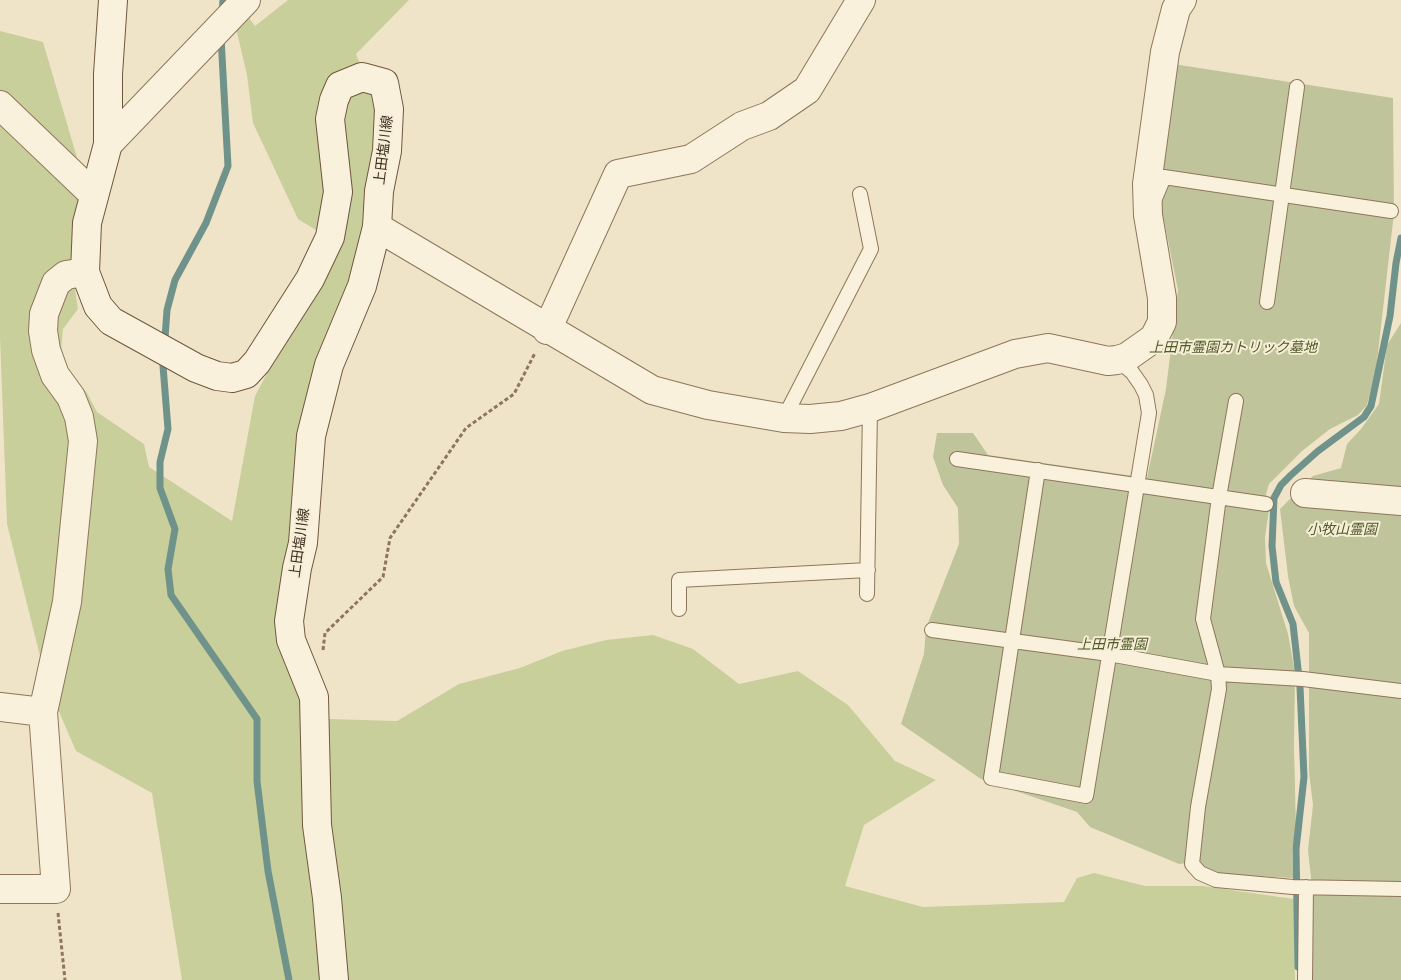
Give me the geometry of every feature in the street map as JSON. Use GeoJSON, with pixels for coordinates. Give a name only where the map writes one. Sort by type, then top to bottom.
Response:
{"type":"FeatureCollection","features":[{"type":"Feature","properties":{"kind":"street","name":"上田塩川線"},"geometry":{"type":"LineString","coordinates":[[113,0],[108,74],[108,144],[87,223],[85,272],[98,306],[111,321],[196,368],[217,376],[232,378],[246,374],[257,362],[310,279],[330,237],[338,192],[330,119],[334,100],[340,86],[362,77],[384,83],[389,109],[387,151],[379,191],[377,227],[362,286],[329,365],[311,436],[303,543],[289,621],[291,640],[310,683],[314,697],[317,825],[327,898],[334,980]]}},
{"type":"Feature","properties":{"kind":"street"},"geometry":{"type":"LineString","coordinates":[[547,330],[618,174],[691,160],[742,126],[769,116],[807,90],[861,0]]}},
{"type":"Feature","properties":{"kind":"street"},"geometry":{"type":"LineString","coordinates":[[377,227],[547,330],[652,390],[708,405],[784,418],[810,419],[841,416],[870,408],[1015,354],[1048,348],[1108,361],[1117,360],[1127,357],[1154,338],[1162,322],[1162,298],[1148,215],[1147,184],[1165,52],[1176,9],[1182,0]]}},
{"type":"Feature","properties":{"kind":"street"},"geometry":{"type":"LineString","coordinates":[[108,144],[233,15]]}},
{"type":"Feature","properties":{"kind":"street"},"geometry":{"type":"LineString","coordinates":[[0,105],[94,195]]}},
{"type":"Feature","properties":{"kind":"street"},"geometry":{"type":"LineString","coordinates":[[0,888],[56,888],[43,712],[66,602],[83,441],[79,417],[71,397],[55,375],[46,350],[43,331],[44,314],[56,283],[66,275],[85,272]]}},
{"type":"Feature","properties":{"kind":"street"},"geometry":{"type":"LineString","coordinates":[[1305,493],[1401,500]]}},
{"type":"Feature","properties":{"kind":"street"},"geometry":{"type":"LineString","coordinates":[[0,707],[43,712]]}},
{"type":"Feature","properties":{"kind":"lane"},"geometry":{"type":"LineString","coordinates":[[1267,302],[1297,87]]}},
{"type":"Feature","properties":{"kind":"lane"},"geometry":{"type":"LineString","coordinates":[[1148,215],[1164,177],[1390,211]]}},
{"type":"Feature","properties":{"kind":"lane"},"geometry":{"type":"LineString","coordinates":[[784,418],[871,249],[860,194]]}},
{"type":"Feature","properties":{"kind":"lane"},"geometry":{"type":"LineString","coordinates":[[1038,470],[991,778],[1086,796],[1149,413],[1148,404],[1141,385],[1132,372],[1117,360]]}},
{"type":"Feature","properties":{"kind":"lane"},"geometry":{"type":"LineString","coordinates":[[1236,401],[1219,497],[1203,619],[1218,674],[1219,689],[1198,807],[1192,864],[1200,874],[1216,880],[1300,887],[1401,889]]}},
{"type":"Feature","properties":{"kind":"lane"},"geometry":{"type":"LineString","coordinates":[[867,594],[870,408]]}},
{"type":"Feature","properties":{"kind":"lane"},"geometry":{"type":"LineString","coordinates":[[957,459],[1266,504]]}},
{"type":"Feature","properties":{"kind":"lane"},"geometry":{"type":"LineString","coordinates":[[679,609],[679,580],[868,570]]}},
{"type":"Feature","properties":{"kind":"lane"},"geometry":{"type":"LineString","coordinates":[[932,630],[1109,654],[1218,674],[1299,679],[1401,691]]}},
{"type":"Feature","properties":{"kind":"lane"},"geometry":{"type":"LineString","coordinates":[[1300,887],[1304,980]]}},
{"type":"Feature","properties":{"kind":"path"},"geometry":{"type":"LineString","coordinates":[[310,683],[319,679],[325,633],[383,577],[390,538],[466,428],[514,394],[547,330]]}},
{"type":"Feature","properties":{"kind":"path"},"geometry":{"type":"LineString","coordinates":[[56,888],[66,980]]}},
{"type":"Feature","properties":{"kind":"green space"},"geometry":{"type":"Polygon","coordinates":[[[288,0],[409,0],[356,54],[378,108],[371,190],[290,566],[308,698],[328,980],[182,980],[152,793],[76,751],[47,684],[7,524],[0,336],[0,31],[43,42],[83,178],[74,283],[78,309],[63,329],[61,351],[68,371],[87,393],[97,412],[144,444],[149,467],[232,521],[255,396],[337,243],[298,219],[253,123],[247,75],[235,24],[246,14],[255,26],[288,0]]]}},
{"type":"Feature","properties":{"kind":"green space","name":"上田市霊園"},"geometry":{"type":"Polygon","coordinates":[[[1173,64],[1393,98],[1394,213],[1376,370],[1367,405],[1358,415],[1330,429],[1302,451],[1269,484],[1266,494],[1269,510],[1265,537],[1266,563],[1288,634],[1295,672],[1296,829],[1292,850],[1293,878],[1221,874],[1205,867],[1199,862],[1179,864],[1090,827],[1077,812],[981,779],[901,724],[924,654],[926,628],[959,544],[958,508],[943,485],[933,457],[937,433],[973,433],[988,455],[1147,478],[1166,389],[1178,290],[1158,191],[1173,64]]]}},
{"type":"Feature","properties":{"kind":"green space","name":"小牧山霊園"},"geometry":{"type":"Polygon","coordinates":[[[1401,323],[1401,980],[1311,980],[1313,896],[1308,850],[1313,805],[1309,772],[1309,633],[1294,606],[1288,576],[1280,509],[1313,476],[1341,468],[1347,444],[1361,429],[1379,404],[1387,345],[1401,323]]]}},
{"type":"Feature","properties":{"kind":"green space"},"geometry":{"type":"Polygon","coordinates":[[[653,635],[693,649],[739,684],[798,671],[848,705],[895,761],[936,780],[864,825],[845,886],[923,907],[1064,902],[1077,878],[1094,873],[1145,886],[1203,886],[1294,899],[1295,980],[343,980],[323,823],[329,719],[397,721],[459,684],[520,668],[562,651],[606,640],[653,635]]]}},
{"type":"Feature","properties":{"kind":"waterway"},"geometry":{"type":"LineString","coordinates":[[222,14],[223,0]]}},
{"type":"Feature","properties":{"kind":"waterway"},"geometry":{"type":"LineString","coordinates":[[165,338],[167,310],[175,280],[206,223],[228,166],[221,37]]}},
{"type":"Feature","properties":{"kind":"waterway"},"geometry":{"type":"LineString","coordinates":[[1298,967],[1296,849],[1304,777],[1300,687],[1293,624],[1276,582],[1272,546],[1274,498],[1281,485],[1291,475],[1318,451],[1364,417],[1371,406],[1390,316],[1401,238]]}},
{"type":"Feature","properties":{"kind":"waterway"},"geometry":{"type":"LineString","coordinates":[[163,366],[168,429],[160,462],[160,488],[175,529],[168,569],[171,595],[257,719],[257,781],[268,871],[289,980]]}},
{"type":"Feature","properties":{"kind":"park label","name":"上田市霊園カトリック墓地"},"geometry":{"type":"Point","coordinates":[1233,348]}}]}
